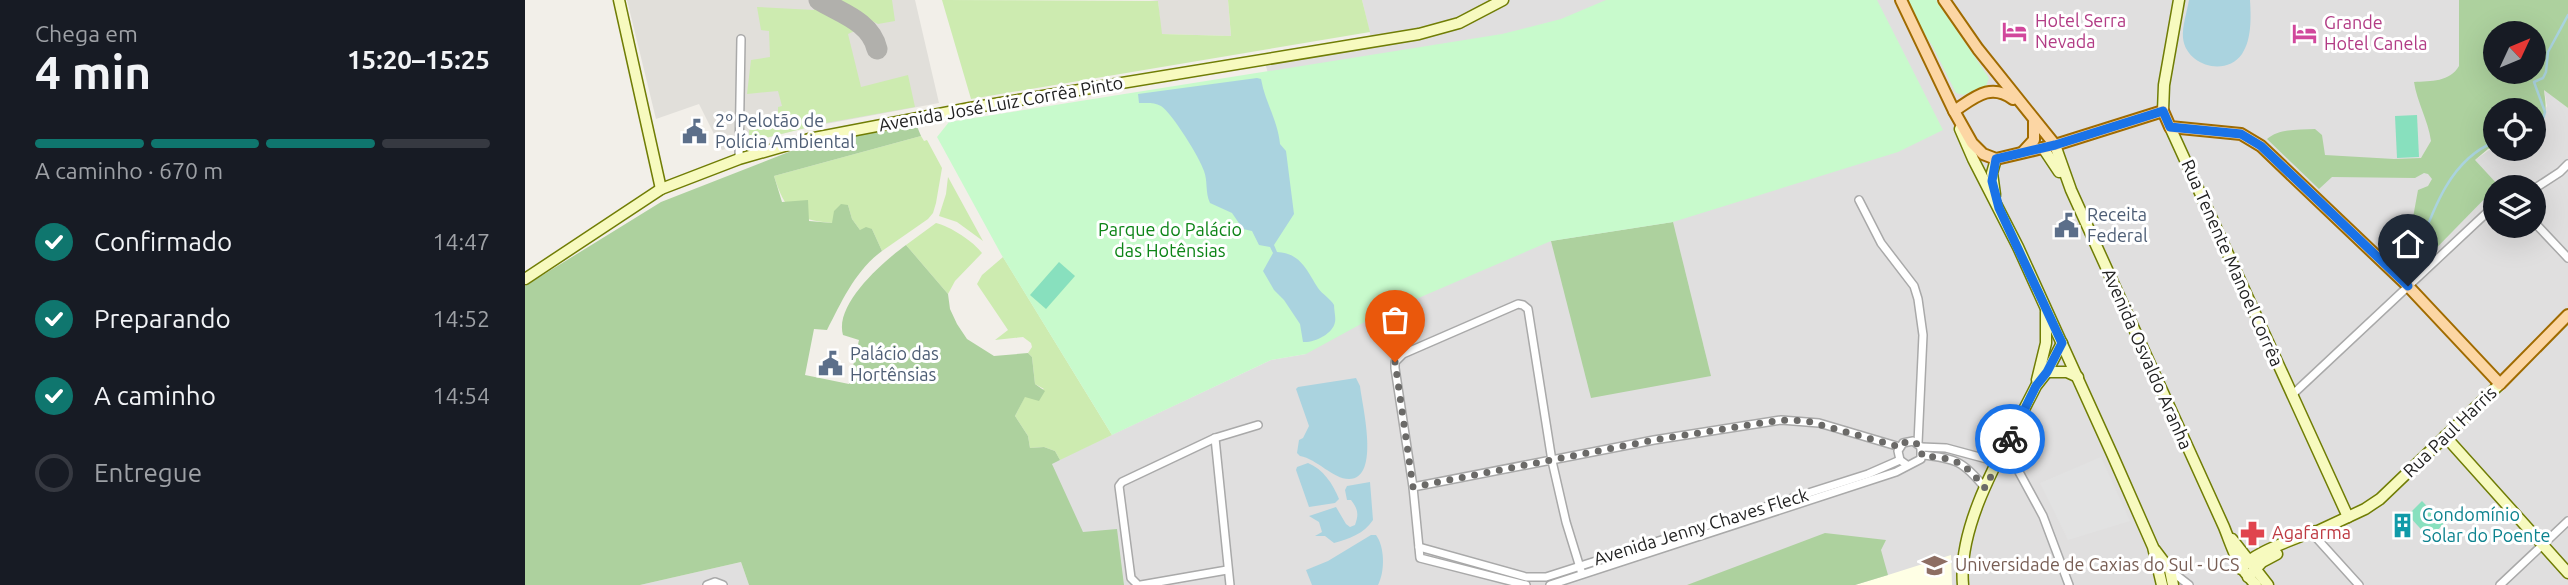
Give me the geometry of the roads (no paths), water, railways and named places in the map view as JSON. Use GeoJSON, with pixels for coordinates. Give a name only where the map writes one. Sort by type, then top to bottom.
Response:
{"type":"FeatureCollection","features":[{"type":"Feature","properties":{"kind":"main road"},"geometry":{"type":"LineString","coordinates":[[1901,0],[1954,111],[1977,149],[1988,157],[1996,159],[2055,145],[2163,111]]}},
{"type":"Feature","properties":{"kind":"main road","name":"Avenida Osvaldo Aranha"},"geometry":{"type":"LineString","coordinates":[[1944,0],[1978,49],[2055,145]]}},
{"type":"Feature","properties":{"kind":"main road"},"geometry":{"type":"LineString","coordinates":[[1978,49],[1994,77],[1994,85],[1988,92]]}},
{"type":"Feature","properties":{"kind":"main road"},"geometry":{"type":"LineString","coordinates":[[1928,56],[1957,97],[1962,99],[2001,91],[2023,107]]}},
{"type":"Feature","properties":{"kind":"main road"},"geometry":{"type":"LineString","coordinates":[[1954,111],[1974,97]]}},
{"type":"Feature","properties":{"kind":"main road","name":"Rua Tenente Manoel Corrêa"},"geometry":{"type":"LineString","coordinates":[[2163,111],[2170,127]]}},
{"type":"Feature","properties":{"kind":"main road"},"geometry":{"type":"LineString","coordinates":[[2023,152],[2035,140],[2034,122]]}},
{"type":"Feature","properties":{"kind":"main road"},"geometry":{"type":"LineString","coordinates":[[2170,127],[2241,134],[2250,138],[2408,286],[2500,384]]}},
{"type":"Feature","properties":{"kind":"main road","name":"Rua Paul Harris"},"geometry":{"type":"LineString","coordinates":[[2500,384],[2568,315]]}},
{"type":"Feature","properties":{"kind":"street"},"geometry":{"type":"LineString","coordinates":[[619,0],[661,189]]}},
{"type":"Feature","properties":{"kind":"street","name":"Avenida José Luiz Corrêa Pinto"},"geometry":{"type":"LineString","coordinates":[[525,279],[661,189],[739,159],[809,139],[900,121],[1419,34],[1479,15],[1503,0]]}},
{"type":"Feature","properties":{"kind":"street","name":"Rua Tenente Manoel Corrêa"},"geometry":{"type":"LineString","coordinates":[[2163,111],[2164,85],[2179,0]]}},
{"type":"Feature","properties":{"kind":"street"},"geometry":{"type":"LineString","coordinates":[[739,159],[741,39]]}},
{"type":"Feature","properties":{"kind":"street"},"geometry":{"type":"LineString","coordinates":[[1954,111],[1968,149],[2045,305],[2153,547],[2162,585]]}},
{"type":"Feature","properties":{"kind":"street","name":"Rua Tenente Manoel Corrêa"},"geometry":{"type":"LineString","coordinates":[[2170,127],[2348,517]]}},
{"type":"Feature","properties":{"kind":"street","name":"Avenida Osvaldo Aranha"},"geometry":{"type":"LineString","coordinates":[[2055,145],[2071,190],[2224,527],[2256,585]]}},
{"type":"Feature","properties":{"kind":"street","name":"Avenida Osvaldo Aranha"},"geometry":{"type":"LineString","coordinates":[[2043,148],[2071,190]]}},
{"type":"Feature","properties":{"kind":"street"},"geometry":{"type":"LineString","coordinates":[[1996,159],[1992,181],[1999,208]]}},
{"type":"Feature","properties":{"kind":"street"},"geometry":{"type":"LineString","coordinates":[[2546,181],[2568,164]]}},
{"type":"Feature","properties":{"kind":"street"},"geometry":{"type":"LineString","coordinates":[[1859,200],[1881,243],[1914,286],[1918,299],[1923,343],[1920,449],[1918,462],[1904,463],[1898,456],[1900,447],[1908,441],[1920,449],[1961,462],[1985,488]]}},
{"type":"Feature","properties":{"kind":"street"},"geometry":{"type":"LineString","coordinates":[[2292,395],[2483,216]]}},
{"type":"Feature","properties":{"kind":"street"},"geometry":{"type":"LineString","coordinates":[[2546,235],[2568,258]]}},
{"type":"Feature","properties":{"kind":"street"},"geometry":{"type":"LineString","coordinates":[[1419,547],[1395,368],[1397,360],[1403,354],[1514,305],[1525,306],[1528,309],[1552,461],[1566,522],[1582,574]]}},
{"type":"Feature","properties":{"kind":"street"},"geometry":{"type":"LineString","coordinates":[[2036,386],[2046,344],[2045,305]]}},
{"type":"Feature","properties":{"kind":"street"},"geometry":{"type":"LineString","coordinates":[[1963,585],[1968,533],[1985,488],[2036,386],[2047,372],[2062,343]]}},
{"type":"Feature","properties":{"kind":"street"},"geometry":{"type":"LineString","coordinates":[[2047,372],[2067,372],[2078,377]]}},
{"type":"Feature","properties":{"kind":"street","name":"Rua Paul Harris"},"geometry":{"type":"LineString","coordinates":[[2248,569],[2273,552],[2380,499],[2500,384]]}},
{"type":"Feature","properties":{"kind":"street"},"geometry":{"type":"LineString","coordinates":[[1413,487],[1654,440],[1781,420],[1807,421],[1900,447]]}},
{"type":"Feature","properties":{"kind":"street"},"geometry":{"type":"LineString","coordinates":[[1227,570],[1138,584],[1129,565],[1119,486],[1122,482],[1215,438],[1258,425]]}},
{"type":"Feature","properties":{"kind":"street"},"geometry":{"type":"LineString","coordinates":[[2445,436],[2568,573]]}},
{"type":"Feature","properties":{"kind":"street"},"geometry":{"type":"LineString","coordinates":[[1215,438],[1230,585]]}},
{"type":"Feature","properties":{"kind":"street"},"geometry":{"type":"LineString","coordinates":[[1920,449],[1946,448],[1998,462]]}},
{"type":"Feature","properties":{"kind":"street"},"geometry":{"type":"LineString","coordinates":[[2006,448],[2043,516],[2069,585]]}},
{"type":"Feature","properties":{"kind":"street","name":"Avenida Jenny Chaves Fleck"},"geometry":{"type":"LineString","coordinates":[[1524,583],[1486,566],[1419,547],[1420,558],[1485,576],[1524,583],[1904,463]]}},
{"type":"Feature","properties":{"kind":"street","name":"Avenida Jenny Chaves Fleck"},"geometry":{"type":"LineString","coordinates":[[1550,585],[1888,475],[1904,463]]}},
{"type":"Feature","properties":{"kind":"street"},"geometry":{"type":"LineString","coordinates":[[2500,585],[2568,521]]}},
{"type":"Feature","properties":{"kind":"street"},"geometry":{"type":"LineString","coordinates":[[2314,533],[2359,585]]}},
{"type":"Feature","properties":{"kind":"street"},"geometry":{"type":"LineString","coordinates":[[2153,547],[2170,570],[2173,585]]}},
{"type":"Feature","properties":{"kind":"street"},"geometry":{"type":"LineString","coordinates":[[2157,562],[2189,585]]}},
{"type":"Feature","properties":{"kind":"street"},"geometry":{"type":"LineString","coordinates":[[1485,585],[1486,566]]}},
{"type":"Feature","properties":{"kind":"street","name":"Avenida Osvaldo Aranha"},"geometry":{"type":"LineString","coordinates":[[2248,569],[2268,585]]}},
{"type":"Feature","properties":{"kind":"street"},"geometry":{"type":"LineString","coordinates":[[707,585],[715,582],[723,585]]}},
{"type":"Feature","properties":{"kind":"water"},"geometry":{"type":"Polygon","coordinates":[[[2189,0],[2250,0],[2248,42],[2235,61],[2226,65],[2208,65],[2191,56],[2183,38],[2189,0]]]}},
{"type":"Feature","properties":{"kind":"water"},"geometry":{"type":"Polygon","coordinates":[[[1261,79],[1280,144],[1286,151],[1294,214],[1274,245],[1277,252],[1298,259],[1318,288],[1334,305],[1334,326],[1327,334],[1312,341],[1303,342],[1300,324],[1263,271],[1273,253],[1270,247],[1259,245],[1252,231],[1243,229],[1232,213],[1210,203],[1201,165],[1166,110],[1156,104],[1139,103],[1138,94],[1261,79]]]}},
{"type":"Feature","properties":{"kind":"water"},"geometry":{"type":"Polygon","coordinates":[[[1356,378],[1360,386],[1366,424],[1367,455],[1359,476],[1349,479],[1337,476],[1297,453],[1299,440],[1309,426],[1296,389],[1356,378]]]}},
{"type":"Feature","properties":{"kind":"water"},"geometry":{"type":"Polygon","coordinates":[[[1308,463],[1323,473],[1331,483],[1339,499],[1335,503],[1309,507],[1296,470],[1308,463]]]}},
{"type":"Feature","properties":{"kind":"water"},"geometry":{"type":"Polygon","coordinates":[[[1370,482],[1373,520],[1365,529],[1334,543],[1325,536],[1315,536],[1322,532],[1319,522],[1309,516],[1336,507],[1346,524],[1350,527],[1355,525],[1356,509],[1351,500],[1347,500],[1345,490],[1347,486],[1370,482]]]}},
{"type":"Feature","properties":{"kind":"water"},"geometry":{"type":"Polygon","coordinates":[[[1371,535],[1376,535],[1379,540],[1383,560],[1378,585],[1312,585],[1306,570],[1328,561],[1371,535]]]}},
{"type":"Feature","properties":{"kind":"waterway"},"geometry":{"type":"LineString","coordinates":[[2540,98],[2534,82],[2543,78],[2548,52],[2568,15]]}},
{"type":"Feature","properties":{"kind":"waterway"},"geometry":{"type":"LineString","coordinates":[[2412,267],[2441,194],[2464,163],[2483,148]]}},
{"type":"Feature","properties":{"kind":"place","name":"Hotel Serra Nevada"},"geometry":{"type":"Point","coordinates":[2015,31]}},
{"type":"Feature","properties":{"kind":"place","name":"Grande Hotel Canela"},"geometry":{"type":"Point","coordinates":[2304,33]}},
{"type":"Feature","properties":{"kind":"place","name":"2º Pelotão de Polícia Ambiental"},"geometry":{"type":"Point","coordinates":[695,131]}},
{"type":"Feature","properties":{"kind":"place","name":"Receita Federal"},"geometry":{"type":"Point","coordinates":[2067,225]}},
{"type":"Feature","properties":{"kind":"place","name":"Palácio das Hortênsias"},"geometry":{"type":"Point","coordinates":[830,364]}},
{"type":"Feature","properties":{"kind":"place","name":"Condomínio Solar do Poente"},"geometry":{"type":"Point","coordinates":[2402,525]}},
{"type":"Feature","properties":{"kind":"place","name":"Agafarma"},"geometry":{"type":"Point","coordinates":[2252,533]}},
{"type":"Feature","properties":{"kind":"place","name":"Universidade de Caxias do Sul - UCS"},"geometry":{"type":"Point","coordinates":[1935,565]}},
{"type":"Feature","properties":{"kind":"park label","name":"Parque do Palácio das Hotênsias"},"geometry":{"type":"Point","coordinates":[1170,240]}}]}
